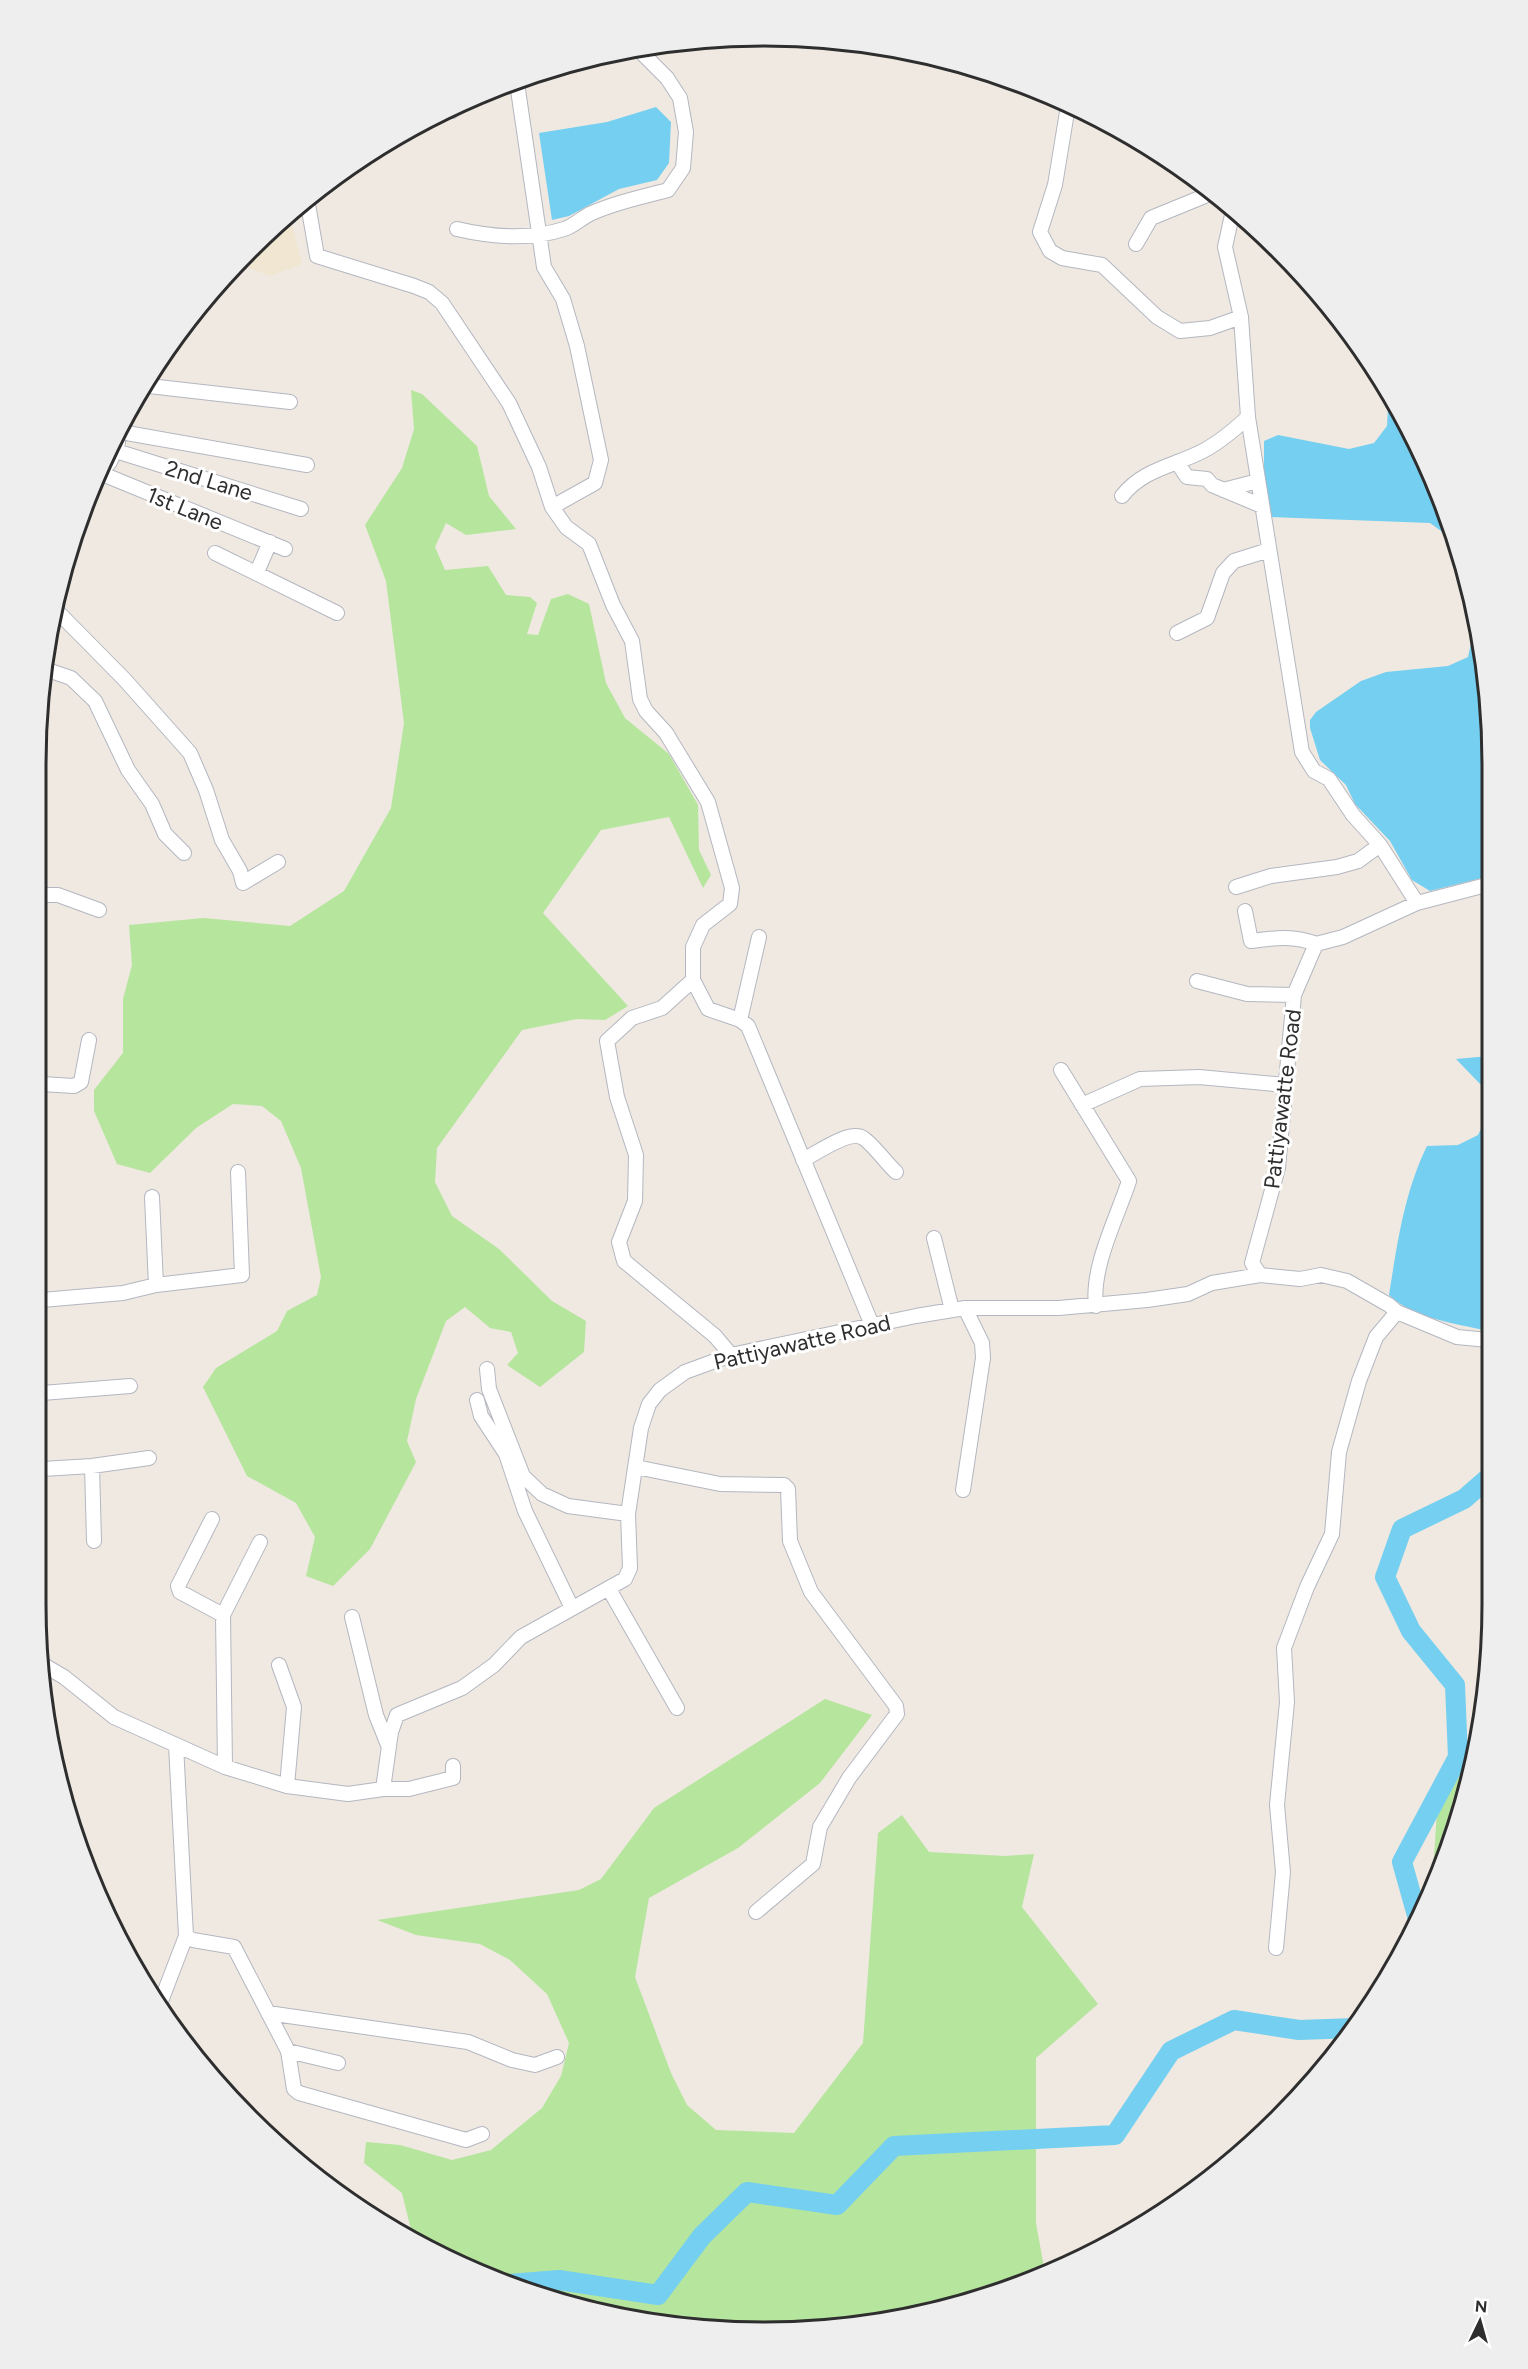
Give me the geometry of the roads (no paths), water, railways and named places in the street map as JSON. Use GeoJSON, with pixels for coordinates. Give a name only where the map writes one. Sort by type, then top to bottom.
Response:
{"type":"FeatureCollection","features":[{"type":"Feature","properties":{"kind":"street"},"geometry":{"type":"LineString","coordinates":[[457,229],[481,234],[540,235],[567,229],[589,214],[615,203],[668,190],[683,168],[686,132],[680,98],[667,78],[646,57]]}},
{"type":"Feature","properties":{"kind":"street"},"geometry":{"type":"LineString","coordinates":[[518,90],[544,267],[563,299],[577,346],[601,460],[595,483],[552,507]]}},
{"type":"Feature","properties":{"kind":"street"},"geometry":{"type":"LineString","coordinates":[[1067,114],[1055,185],[1040,232],[1050,251],[1062,258],[1102,265],[1157,317],[1180,331],[1210,328],[1241,317]]}},
{"type":"Feature","properties":{"kind":"street"},"geometry":{"type":"LineString","coordinates":[[1136,244],[1151,218],[1203,197]]}},
{"type":"Feature","properties":{"kind":"street"},"geometry":{"type":"LineString","coordinates":[[309,210],[317,256],[414,286],[429,292],[442,303],[509,404],[539,467],[552,507],[566,527],[589,544],[613,605],[632,641],[640,699],[646,711],[666,733],[708,802],[732,888],[730,903],[703,925],[693,947],[693,980],[708,1009],[740,1020],[748,1026],[872,1325]]}},
{"type":"Feature","properties":{"kind":"street"},"geometry":{"type":"LineString","coordinates":[[1231,220],[1225,247],[1241,317],[1248,417],[1302,752],[1314,771],[1329,779],[1353,815],[1380,845],[1417,903]]}},
{"type":"Feature","properties":{"kind":"street"},"geometry":{"type":"LineString","coordinates":[[154,387],[290,402]]}},
{"type":"Feature","properties":{"kind":"street"},"geometry":{"type":"LineString","coordinates":[[1122,496],[1131,484],[1148,473],[1203,451],[1233,432],[1248,417]]}},
{"type":"Feature","properties":{"kind":"street"},"geometry":{"type":"LineString","coordinates":[[129,431],[307,465]]}},
{"type":"Feature","properties":{"kind":"street","name":"2nd Lane"},"geometry":{"type":"LineString","coordinates":[[118,452],[301,509]]}},
{"type":"Feature","properties":{"kind":"street"},"geometry":{"type":"LineString","coordinates":[[1177,462],[1187,477],[1207,479],[1212,485],[1262,506]]}},
{"type":"Feature","properties":{"kind":"street","name":"1st Lane"},"geometry":{"type":"LineString","coordinates":[[107,476],[285,549]]}},
{"type":"Feature","properties":{"kind":"street"},"geometry":{"type":"LineString","coordinates":[[1223,490],[1258,481]]}},
{"type":"Feature","properties":{"kind":"street"},"geometry":{"type":"LineString","coordinates":[[257,572],[270,542]]}},
{"type":"Feature","properties":{"kind":"street"},"geometry":{"type":"LineString","coordinates":[[1177,633],[1207,618],[1223,573],[1234,561],[1269,550]]}},
{"type":"Feature","properties":{"kind":"street","name":"1st Lane"},"geometry":{"type":"LineString","coordinates":[[215,553],[337,613]]}},
{"type":"Feature","properties":{"kind":"street"},"geometry":{"type":"LineString","coordinates":[[62,616],[125,680],[190,753],[206,790],[222,840],[240,871],[243,883],[278,862]]}},
{"type":"Feature","properties":{"kind":"street"},"geometry":{"type":"LineString","coordinates":[[53,672],[71,678],[95,701],[128,770],[152,804],[165,834],[184,853]]}},
{"type":"Feature","properties":{"kind":"street"},"geometry":{"type":"LineString","coordinates":[[1236,886],[1271,876],[1337,867],[1358,861],[1380,845]]}},
{"type":"Feature","properties":{"kind":"street"},"geometry":{"type":"LineString","coordinates":[[1245,911],[1251,941],[1281,937],[1304,939],[1316,944],[1343,938],[1417,903],[1481,886]]}},
{"type":"Feature","properties":{"kind":"street"},"geometry":{"type":"LineString","coordinates":[[47,895],[58,895],[99,910]]}},
{"type":"Feature","properties":{"kind":"street"},"geometry":{"type":"LineString","coordinates":[[740,1020],[759,937]]}},
{"type":"Feature","properties":{"kind":"street","name":"Pattiyawatte Road"},"geometry":{"type":"LineString","coordinates":[[383,1790],[391,1732],[397,1715],[462,1688],[494,1665],[521,1637],[625,1580],[630,1568],[628,1514],[641,1428],[649,1404],[660,1390],[685,1372],[731,1355],[958,1309],[1096,1305],[1188,1294],[1212,1283],[1260,1275],[1252,1263],[1278,1168],[1294,995],[1316,944]]}},
{"type":"Feature","properties":{"kind":"street"},"geometry":{"type":"LineString","coordinates":[[693,980],[662,1008],[632,1018],[607,1041],[618,1097],[636,1155],[635,1201],[619,1242],[624,1261],[715,1336],[731,1355]]}},
{"type":"Feature","properties":{"kind":"street"},"geometry":{"type":"LineString","coordinates":[[1197,981],[1247,994],[1294,995]]}},
{"type":"Feature","properties":{"kind":"street"},"geometry":{"type":"LineString","coordinates":[[47,1084],[74,1086],[81,1082],[89,1040]]}},
{"type":"Feature","properties":{"kind":"street"},"geometry":{"type":"LineString","coordinates":[[1061,1070],[1129,1182],[1102,1254],[1094,1290],[1096,1305]]}},
{"type":"Feature","properties":{"kind":"street"},"geometry":{"type":"LineString","coordinates":[[1082,1105],[1140,1079],[1199,1077],[1286,1085]]}},
{"type":"Feature","properties":{"kind":"street"},"geometry":{"type":"LineString","coordinates":[[803,1160],[843,1139],[857,1135],[865,1138],[896,1172]]}},
{"type":"Feature","properties":{"kind":"street"},"geometry":{"type":"LineString","coordinates":[[47,1300],[123,1293],[156,1285],[242,1275],[238,1172]]}},
{"type":"Feature","properties":{"kind":"street"},"geometry":{"type":"LineString","coordinates":[[152,1197],[156,1285]]}},
{"type":"Feature","properties":{"kind":"street"},"geometry":{"type":"LineString","coordinates":[[934,1238],[958,1309],[982,1343],[983,1358],[963,1490]]}},
{"type":"Feature","properties":{"kind":"street"},"geometry":{"type":"LineString","coordinates":[[1260,1275],[1299,1279],[1321,1275],[1347,1281],[1397,1312],[1456,1337],[1481,1339]]}},
{"type":"Feature","properties":{"kind":"street"},"geometry":{"type":"LineString","coordinates":[[1276,1948],[1283,1872],[1277,1805],[1287,1702],[1284,1648],[1307,1587],[1332,1534],[1339,1452],[1359,1381],[1376,1337],[1397,1312]]}},
{"type":"Feature","properties":{"kind":"street"},"geometry":{"type":"LineString","coordinates":[[488,1369],[489,1389],[523,1476],[542,1494],[568,1506],[628,1514]]}},
{"type":"Feature","properties":{"kind":"street"},"geometry":{"type":"LineString","coordinates":[[47,1393],[130,1386]]}},
{"type":"Feature","properties":{"kind":"street"},"geometry":{"type":"LineString","coordinates":[[477,1400],[480,1416],[506,1454],[525,1511],[572,1608]]}},
{"type":"Feature","properties":{"kind":"street"},"geometry":{"type":"LineString","coordinates":[[47,1469],[92,1466],[149,1458]]}},
{"type":"Feature","properties":{"kind":"street"},"geometry":{"type":"LineString","coordinates":[[92,1466],[94,1541]]}},
{"type":"Feature","properties":{"kind":"street"},"geometry":{"type":"LineString","coordinates":[[636,1467],[720,1484],[784,1485],[788,1489],[790,1541],[811,1592],[896,1706],[897,1713],[849,1778],[820,1827],[813,1864],[756,1912]]}},
{"type":"Feature","properties":{"kind":"street"},"geometry":{"type":"LineString","coordinates":[[212,1519],[178,1586],[180,1592],[223,1615]]}},
{"type":"Feature","properties":{"kind":"street"},"geometry":{"type":"LineString","coordinates":[[225,1767],[223,1615],[260,1542]]}},
{"type":"Feature","properties":{"kind":"street"},"geometry":{"type":"LineString","coordinates":[[609,1589],[677,1708]]}},
{"type":"Feature","properties":{"kind":"street"},"geometry":{"type":"LineString","coordinates":[[352,1617],[376,1715],[389,1749]]}},
{"type":"Feature","properties":{"kind":"street"},"geometry":{"type":"LineString","coordinates":[[279,1665],[294,1707],[287,1786]]}},
{"type":"Feature","properties":{"kind":"street"},"geometry":{"type":"LineString","coordinates":[[50,1669],[64,1677],[114,1717],[225,1767],[287,1786],[348,1794],[409,1789],[453,1778],[453,1766]]}},
{"type":"Feature","properties":{"kind":"street"},"geometry":{"type":"LineString","coordinates":[[163,1998],[186,1936],[176,1745]]}},
{"type":"Feature","properties":{"kind":"street"},"geometry":{"type":"LineString","coordinates":[[186,1936],[193,1941],[234,1947],[288,2051],[294,2089],[299,2093],[466,2140],[482,2134]]}},
{"type":"Feature","properties":{"kind":"street"},"geometry":{"type":"LineString","coordinates":[[268,2013],[468,2042],[512,2060],[535,2065],[557,2057]]}},
{"type":"Feature","properties":{"kind":"street"},"geometry":{"type":"LineString","coordinates":[[288,2051],[338,2063]]}},
{"type":"Feature","properties":{"kind":"water"},"geometry":{"type":"Polygon","coordinates":[[[656,107],[671,122],[669,163],[657,180],[619,189],[569,216],[552,220],[539,133],[607,122],[656,107]]]}},
{"type":"Feature","properties":{"kind":"water"},"geometry":{"type":"Polygon","coordinates":[[[1388,410],[1427,489],[1443,532],[1430,523],[1270,517],[1264,480],[1264,441],[1278,435],[1349,449],[1374,443],[1387,426],[1388,410]]]}},
{"type":"Feature","properties":{"kind":"water"},"geometry":{"type":"Polygon","coordinates":[[[1471,643],[1480,717],[1481,878],[1430,891],[1412,880],[1390,841],[1355,804],[1346,785],[1320,760],[1310,728],[1310,720],[1316,712],[1361,681],[1386,672],[1448,666],[1468,657],[1471,643]]]}},
{"type":"Feature","properties":{"kind":"water"},"geometry":{"type":"Polygon","coordinates":[[[1481,1057],[1481,1085],[1456,1059],[1481,1057]]]}},
{"type":"Feature","properties":{"kind":"water"},"geometry":{"type":"Polygon","coordinates":[[[1481,1129],[1481,1329],[1423,1315],[1410,1310],[1389,1295],[1398,1238],[1407,1201],[1427,1146],[1458,1145],[1478,1135],[1481,1129]]]}},
{"type":"Feature","properties":{"kind":"waterway"},"geometry":{"type":"LineString","coordinates":[[1415,1907],[1402,1862],[1458,1757],[1455,1685],[1411,1631],[1385,1577],[1402,1529],[1464,1499],[1481,1484]]}},
{"type":"Feature","properties":{"kind":"waterway"},"geometry":{"type":"LineString","coordinates":[[529,2282],[559,2280],[658,2295],[702,2236],[747,2192],[837,2205],[894,2146],[1115,2135],[1171,2051],[1234,2020],[1299,2030],[1343,2028]]}}]}
